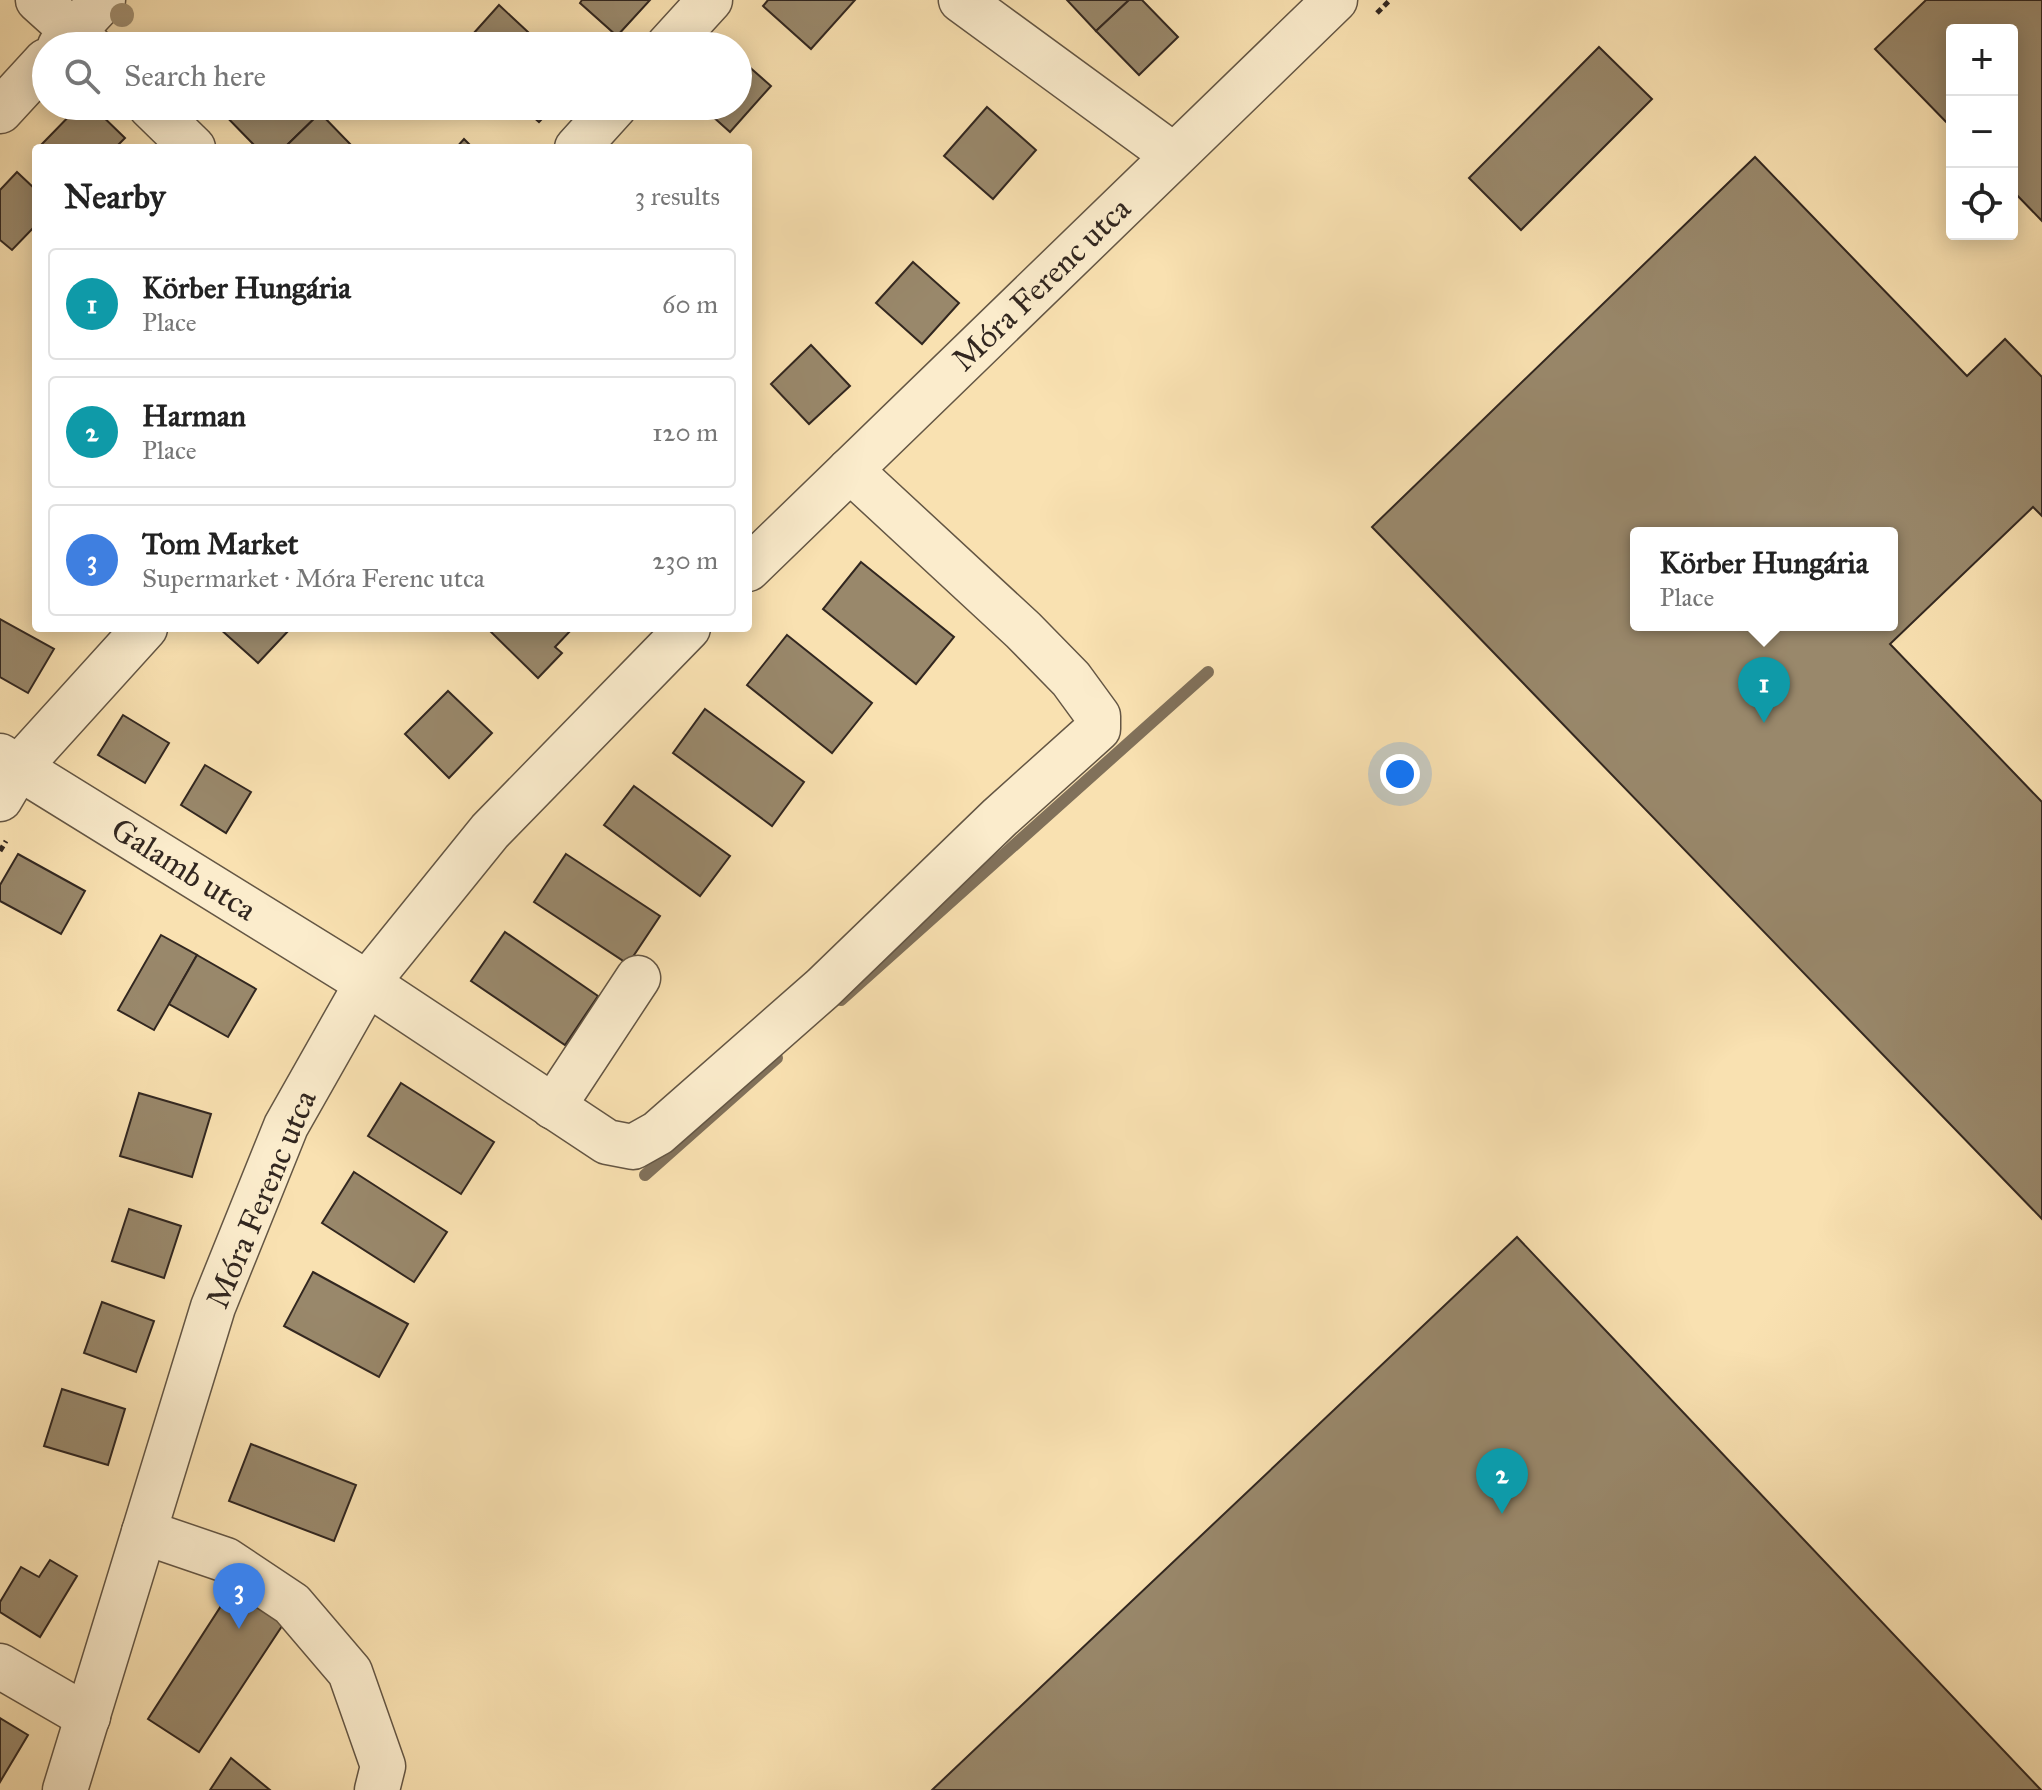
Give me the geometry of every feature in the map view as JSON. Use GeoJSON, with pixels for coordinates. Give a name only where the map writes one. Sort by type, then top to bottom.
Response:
{"type":"FeatureCollection","features":[{"type":"Feature","properties":{"kind":"street"},"geometry":{"type":"LineString","coordinates":[[38,0],[58,32]]}},
{"type":"Feature","properties":{"kind":"street"},"geometry":{"type":"LineString","coordinates":[[78,32],[103,0]]}},
{"type":"Feature","properties":{"kind":"street"},"geometry":{"type":"LineString","coordinates":[[681,32],[710,0]]}},
{"type":"Feature","properties":{"kind":"street"},"geometry":{"type":"LineString","coordinates":[[961,0],[1173,155]]}},
{"type":"Feature","properties":{"kind":"street","name":"Móra Ferenc utca"},"geometry":{"type":"LineString","coordinates":[[752,565],[1335,0]]}},
{"type":"Feature","properties":{"kind":"street"},"geometry":{"type":"LineString","coordinates":[[0,111],[32,80]]}},
{"type":"Feature","properties":{"kind":"street"},"geometry":{"type":"LineString","coordinates":[[164,120],[189,144]]}},
{"type":"Feature","properties":{"kind":"street"},"geometry":{"type":"LineString","coordinates":[[581,144],[602,120]]}},
{"type":"Feature","properties":{"kind":"street","name":"Galamb utca"},"geometry":{"type":"LineString","coordinates":[[6,774],[367,983],[607,1142],[633,1147],[658,1133],[823,988],[1000,817],[1098,729],[1098,716],[1071,679],[1023,630],[850,470]]}},
{"type":"Feature","properties":{"kind":"street"},"geometry":{"type":"LineString","coordinates":[[6,774],[141,632]]}},
{"type":"Feature","properties":{"kind":"street","name":"Móra Ferenc utca"},"geometry":{"type":"LineString","coordinates":[[65,1790],[213,1307],[286,1126],[367,983],[490,831],[680,632]]}},
{"type":"Feature","properties":{"kind":"street"},"geometry":{"type":"LineString","coordinates":[[553,1107],[638,978]]}},
{"type":"Feature","properties":{"kind":"street"},"geometry":{"type":"LineString","coordinates":[[144,1532],[226,1560],[292,1604],[350,1672],[383,1766],[377,1790]]}},
{"type":"Feature","properties":{"kind":"street"},"geometry":{"type":"LineString","coordinates":[[0,1666],[88,1717]]}},
{"type":"Feature","properties":{"kind":"building"},"geometry":{"type":"Polygon","coordinates":[[[582,0],[650,0],[621,32],[613,32],[580,3],[582,0]]]}},
{"type":"Feature","properties":{"kind":"building"},"geometry":{"type":"Polygon","coordinates":[[[768,0],[855,0],[811,49],[763,6],[768,0]]]}},
{"type":"Feature","properties":{"kind":"building"},"geometry":{"type":"Polygon","coordinates":[[[1067,0],[1129,0],[1096,31],[1067,0]]]}},
{"type":"Feature","properties":{"kind":"building"},"geometry":{"type":"Polygon","coordinates":[[[1129,0],[1142,0],[1178,37],[1139,75],[1096,31],[1129,0]]]}},
{"type":"Feature","properties":{"kind":"building"},"geometry":{"type":"Polygon","coordinates":[[[1926,0],[2042,0],[2042,221],[2018,196],[2018,24],[1946,24],[1946,122],[1875,49],[1926,0]]]}},
{"type":"Feature","properties":{"kind":"building"},"geometry":{"type":"Polygon","coordinates":[[[499,5],[528,32],[475,32],[499,5]]]}},
{"type":"Feature","properties":{"kind":"building"},"geometry":{"type":"Polygon","coordinates":[[[1599,47],[1652,99],[1521,230],[1469,178],[1599,47]]]}},
{"type":"Feature","properties":{"kind":"building"},"geometry":{"type":"Polygon","coordinates":[[[752,69],[771,86],[752,107],[752,69]]]}},
{"type":"Feature","properties":{"kind":"building"},"geometry":{"type":"Polygon","coordinates":[[[987,107],[1036,150],[993,199],[944,156],[987,107]]]}},
{"type":"Feature","properties":{"kind":"building"},"geometry":{"type":"Polygon","coordinates":[[[65,120],[106,120],[125,138],[119,144],[42,144],[65,120]]]}},
{"type":"Feature","properties":{"kind":"building"},"geometry":{"type":"Polygon","coordinates":[[[230,120],[313,120],[288,144],[253,144],[230,120]]]}},
{"type":"Feature","properties":{"kind":"building"},"geometry":{"type":"Polygon","coordinates":[[[313,120],[327,120],[350,144],[288,144],[313,120]]]}},
{"type":"Feature","properties":{"kind":"building"},"geometry":{"type":"Polygon","coordinates":[[[717,120],[741,120],[730,132],[717,120]]]}},
{"type":"Feature","properties":{"kind":"building"},"geometry":{"type":"Polygon","coordinates":[[[1755,157],[1967,376],[2005,339],[2042,377],[2042,516],[2033,507],[1890,644],[2042,802],[2042,1219],[1372,527],[1755,157]]]}},
{"type":"Feature","properties":{"kind":"building"},"geometry":{"type":"Polygon","coordinates":[[[17,172],[32,186],[32,229],[12,250],[0,240],[0,190],[17,172]]]}},
{"type":"Feature","properties":{"kind":"building"},"geometry":{"type":"Polygon","coordinates":[[[913,262],[959,303],[922,344],[876,303],[913,262]]]}},
{"type":"Feature","properties":{"kind":"building"},"geometry":{"type":"Polygon","coordinates":[[[811,345],[850,386],[809,424],[771,384],[811,345]]]}},
{"type":"Feature","properties":{"kind":"building"},"geometry":{"type":"Polygon","coordinates":[[[861,562],[954,637],[916,684],[823,609],[861,562]]]}},
{"type":"Feature","properties":{"kind":"building"},"geometry":{"type":"Polygon","coordinates":[[[0,619],[54,649],[28,693],[0,677],[0,619]]]}},
{"type":"Feature","properties":{"kind":"building"},"geometry":{"type":"Polygon","coordinates":[[[223,632],[287,632],[258,663],[223,632]]]}},
{"type":"Feature","properties":{"kind":"building"},"geometry":{"type":"Polygon","coordinates":[[[491,632],[569,632],[555,647],[562,653],[538,678],[491,632]]]}},
{"type":"Feature","properties":{"kind":"building"},"geometry":{"type":"Polygon","coordinates":[[[787,635],[872,703],[832,753],[747,685],[787,635]]]}},
{"type":"Feature","properties":{"kind":"building"},"geometry":{"type":"Polygon","coordinates":[[[448,691],[492,733],[449,778],[405,734],[448,691]]]}},
{"type":"Feature","properties":{"kind":"building"},"geometry":{"type":"Polygon","coordinates":[[[705,709],[804,782],[772,826],[673,753],[705,709]]]}},
{"type":"Feature","properties":{"kind":"building"},"geometry":{"type":"Polygon","coordinates":[[[123,715],[169,743],[145,783],[98,755],[123,715]]]}},
{"type":"Feature","properties":{"kind":"building"},"geometry":{"type":"Polygon","coordinates":[[[205,765],[251,792],[226,833],[181,805],[205,765]]]}},
{"type":"Feature","properties":{"kind":"building"},"geometry":{"type":"Polygon","coordinates":[[[634,786],[730,856],[700,896],[604,825],[634,786]]]}},
{"type":"Feature","properties":{"kind":"building"},"geometry":{"type":"Polygon","coordinates":[[[18,854],[85,891],[61,934],[0,901],[0,885],[18,854]]]}},
{"type":"Feature","properties":{"kind":"building"},"geometry":{"type":"Polygon","coordinates":[[[566,854],[660,916],[628,964],[534,902],[566,854]]]}},
{"type":"Feature","properties":{"kind":"building"},"geometry":{"type":"Polygon","coordinates":[[[505,932],[598,996],[565,1045],[471,981],[505,932]]]}},
{"type":"Feature","properties":{"kind":"building"},"geometry":{"type":"Polygon","coordinates":[[[161,935],[197,955],[154,1030],[118,1010],[161,935]]]}},
{"type":"Feature","properties":{"kind":"building"},"geometry":{"type":"Polygon","coordinates":[[[197,955],[256,989],[228,1037],[169,1004],[197,955]]]}},
{"type":"Feature","properties":{"kind":"building"},"geometry":{"type":"Polygon","coordinates":[[[401,1083],[494,1142],[461,1194],[368,1136],[401,1083]]]}},
{"type":"Feature","properties":{"kind":"building"},"geometry":{"type":"Polygon","coordinates":[[[139,1093],[211,1114],[192,1177],[120,1156],[139,1093]]]}},
{"type":"Feature","properties":{"kind":"building"},"geometry":{"type":"Polygon","coordinates":[[[354,1172],[447,1232],[414,1282],[322,1223],[354,1172]]]}},
{"type":"Feature","properties":{"kind":"building"},"geometry":{"type":"Polygon","coordinates":[[[129,1209],[181,1226],[164,1278],[112,1261],[129,1209]]]}},
{"type":"Feature","properties":{"kind":"building"},"geometry":{"type":"Polygon","coordinates":[[[1517,1237],[2041,1790],[932,1790],[1517,1237]]]}},
{"type":"Feature","properties":{"kind":"building"},"geometry":{"type":"Polygon","coordinates":[[[313,1272],[408,1324],[379,1377],[284,1326],[313,1272]]]}},
{"type":"Feature","properties":{"kind":"building"},"geometry":{"type":"Polygon","coordinates":[[[102,1302],[154,1321],[136,1372],[84,1353],[102,1302]]]}},
{"type":"Feature","properties":{"kind":"building"},"geometry":{"type":"Polygon","coordinates":[[[62,1389],[125,1409],[108,1465],[44,1446],[62,1389]]]}},
{"type":"Feature","properties":{"kind":"building"},"geometry":{"type":"Polygon","coordinates":[[[251,1444],[356,1485],[334,1541],[229,1501],[251,1444]]]}},
{"type":"Feature","properties":{"kind":"building"},"geometry":{"type":"Polygon","coordinates":[[[50,1560],[77,1576],[40,1637],[0,1612],[0,1602],[21,1567],[39,1577],[50,1560]]]}},
{"type":"Feature","properties":{"kind":"building"},"geometry":{"type":"Polygon","coordinates":[[[232,1589],[284,1623],[199,1752],[148,1719],[232,1589]]]}},
{"type":"Feature","properties":{"kind":"building"},"geometry":{"type":"Polygon","coordinates":[[[0,1718],[28,1735],[0,1782],[0,1718]]]}},
{"type":"Feature","properties":{"kind":"building"},"geometry":{"type":"Polygon","coordinates":[[[231,1758],[270,1790],[210,1790],[231,1758]]]}},
{"type":"Feature","properties":{"kind":"waterway"},"geometry":{"type":"LineString","coordinates":[[841,1000],[1208,672]]}},
{"type":"Feature","properties":{"kind":"waterway"},"geometry":{"type":"LineString","coordinates":[[645,1175],[777,1058]]}},
{"type":"Feature","properties":{"kind":"place","name":"Körber Hungária"},"geometry":{"type":"Point","coordinates":[1764,723]}},
{"type":"Feature","properties":{"kind":"place","name":"Harman"},"geometry":{"type":"Point","coordinates":[1502,1514]}},
{"type":"Feature","properties":{"kind":"place","name":"Tom Market"},"geometry":{"type":"Point","coordinates":[239,1629]}}]}
